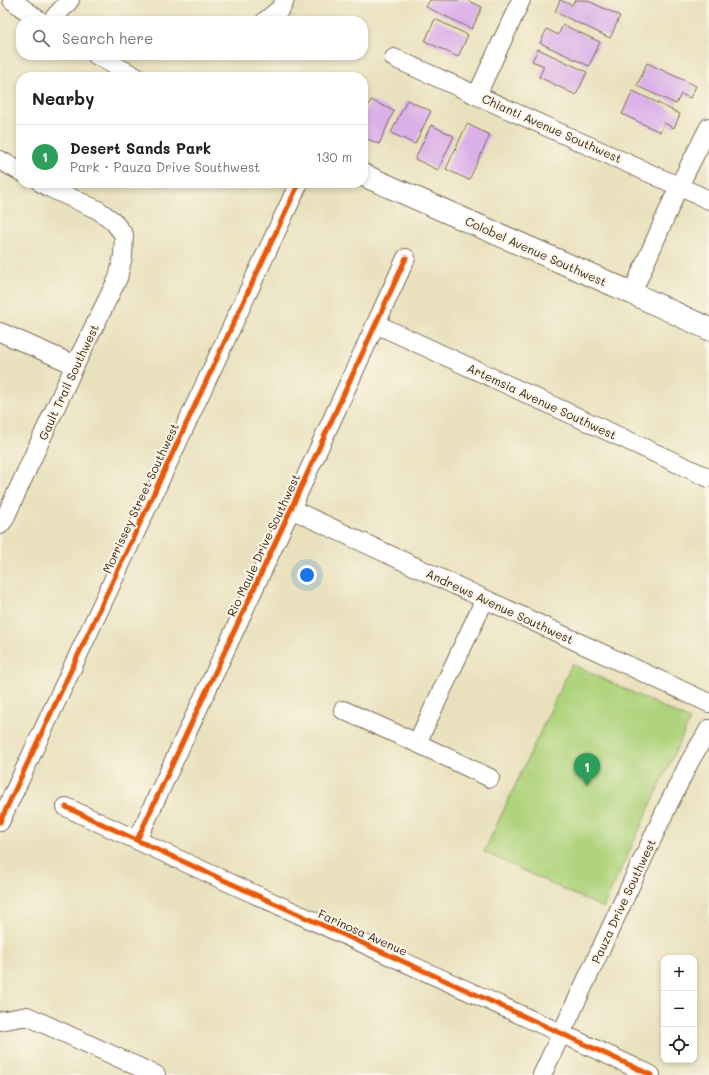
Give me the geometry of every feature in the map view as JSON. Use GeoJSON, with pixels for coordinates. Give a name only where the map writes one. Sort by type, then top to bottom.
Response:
{"type":"FeatureCollection","features":[{"type":"Feature","properties":{"kind":"street"},"geometry":{"type":"LineString","coordinates":[[12,0],[34,11]]}},
{"type":"Feature","properties":{"kind":"street"},"geometry":{"type":"LineString","coordinates":[[56,16],[70,0]]}},
{"type":"Feature","properties":{"kind":"street"},"geometry":{"type":"LineString","coordinates":[[271,16],[281,8],[285,0]]}},
{"type":"Feature","properties":{"kind":"street"},"geometry":{"type":"LineString","coordinates":[[477,95],[520,0]]}},
{"type":"Feature","properties":{"kind":"street","name":"Chianti Avenue Southwest"},"geometry":{"type":"LineString","coordinates":[[394,58],[709,200]]}},
{"type":"Feature","properties":{"kind":"street"},"geometry":{"type":"LineString","coordinates":[[105,60],[127,72]]}},
{"type":"Feature","properties":{"kind":"street"},"geometry":{"type":"LineString","coordinates":[[632,293],[679,186],[709,127]]}},
{"type":"Feature","properties":{"kind":"street"},"geometry":{"type":"LineString","coordinates":[[0,160],[16,169]]}},
{"type":"Feature","properties":{"kind":"street","name":"Colobel Avenue Southwest"},"geometry":{"type":"LineString","coordinates":[[368,177],[632,293],[709,329]]}},
{"type":"Feature","properties":{"kind":"street","name":"Gault Trail Southwest"},"geometry":{"type":"LineString","coordinates":[[0,525],[4,520],[75,365],[118,278],[123,256],[124,235],[113,221],[98,210],[52,188]]}},
{"type":"Feature","properties":{"kind":"street","name":"Morrissey Street Southwest"},"geometry":{"type":"LineString","coordinates":[[0,822],[297,188]]}},
{"type":"Feature","properties":{"kind":"street","name":"Rio Maule Drive Southwest"},"geometry":{"type":"LineString","coordinates":[[137,840],[406,258]]}},
{"type":"Feature","properties":{"kind":"street","name":"Artemsia Avenue Southwest"},"geometry":{"type":"LineString","coordinates":[[376,324],[709,478]]}},
{"type":"Feature","properties":{"kind":"street"},"geometry":{"type":"LineString","coordinates":[[0,332],[75,365]]}},
{"type":"Feature","properties":{"kind":"street","name":"Andrews Avenue Southwest"},"geometry":{"type":"LineString","coordinates":[[291,509],[709,703]]}},
{"type":"Feature","properties":{"kind":"street"},"geometry":{"type":"LineString","coordinates":[[417,743],[485,599]]}},
{"type":"Feature","properties":{"kind":"street"},"geometry":{"type":"LineString","coordinates":[[343,710],[490,778]]}},
{"type":"Feature","properties":{"kind":"street","name":"Pauza Drive Southwest"},"geometry":{"type":"LineString","coordinates":[[542,1075],[668,805],[690,761],[709,729]]}},
{"type":"Feature","properties":{"kind":"street","name":"Farinosa Avenue"},"geometry":{"type":"LineString","coordinates":[[66,807],[651,1075]]}},
{"type":"Feature","properties":{"kind":"street"},"geometry":{"type":"LineString","coordinates":[[0,1021],[27,1016],[156,1075]]}},
{"type":"Feature","properties":{"kind":"green space"},"geometry":{"type":"Polygon","coordinates":[[[572,664],[690,720],[603,908],[484,852],[572,664]]]}},
{"type":"Feature","properties":{"kind":"building"},"geometry":{"type":"Polygon","coordinates":[[[430,0],[467,0],[482,7],[472,29],[426,7],[430,0]]]}},
{"type":"Feature","properties":{"kind":"building"},"geometry":{"type":"Polygon","coordinates":[[[560,0],[572,5],[575,0],[586,0],[620,16],[610,38],[555,12],[560,0]]]}},
{"type":"Feature","properties":{"kind":"building"},"geometry":{"type":"Polygon","coordinates":[[[435,19],[468,35],[458,57],[425,41],[435,19]]]}},
{"type":"Feature","properties":{"kind":"building"},"geometry":{"type":"Polygon","coordinates":[[[563,25],[600,42],[589,66],[540,43],[547,29],[558,35],[563,25]]]}},
{"type":"Feature","properties":{"kind":"building"},"geometry":{"type":"Polygon","coordinates":[[[538,49],[587,72],[576,95],[539,77],[544,66],[532,61],[538,49]]]}},
{"type":"Feature","properties":{"kind":"building"},"geometry":{"type":"Polygon","coordinates":[[[647,63],[696,86],[690,98],[681,94],[676,104],[637,86],[647,63]]]}},
{"type":"Feature","properties":{"kind":"building"},"geometry":{"type":"Polygon","coordinates":[[[633,91],[680,114],[674,128],[664,123],[660,132],[622,114],[633,91]]]}},
{"type":"Feature","properties":{"kind":"building"},"geometry":{"type":"Polygon","coordinates":[[[371,100],[394,111],[379,144],[368,139],[368,106],[371,100]]]}},
{"type":"Feature","properties":{"kind":"building"},"geometry":{"type":"Polygon","coordinates":[[[407,100],[431,111],[415,144],[391,133],[407,100]]]}},
{"type":"Feature","properties":{"kind":"building"},"geometry":{"type":"Polygon","coordinates":[[[467,124],[490,135],[469,180],[446,169],[467,124]]]}},
{"type":"Feature","properties":{"kind":"building"},"geometry":{"type":"Polygon","coordinates":[[[431,125],[454,136],[438,170],[415,159],[431,125]]]}},
{"type":"Feature","properties":{"kind":"cycle path"},"geometry":{"type":"LineString","coordinates":[[0,822],[297,188]]}},
{"type":"Feature","properties":{"kind":"cycle path"},"geometry":{"type":"LineString","coordinates":[[137,840],[406,258]]}},
{"type":"Feature","properties":{"kind":"cycle path"},"geometry":{"type":"LineString","coordinates":[[66,807],[651,1075]]}},
{"type":"Feature","properties":{"kind":"place","name":"Desert Sands Park"},"geometry":{"type":"Point","coordinates":[587,786]}}]}
